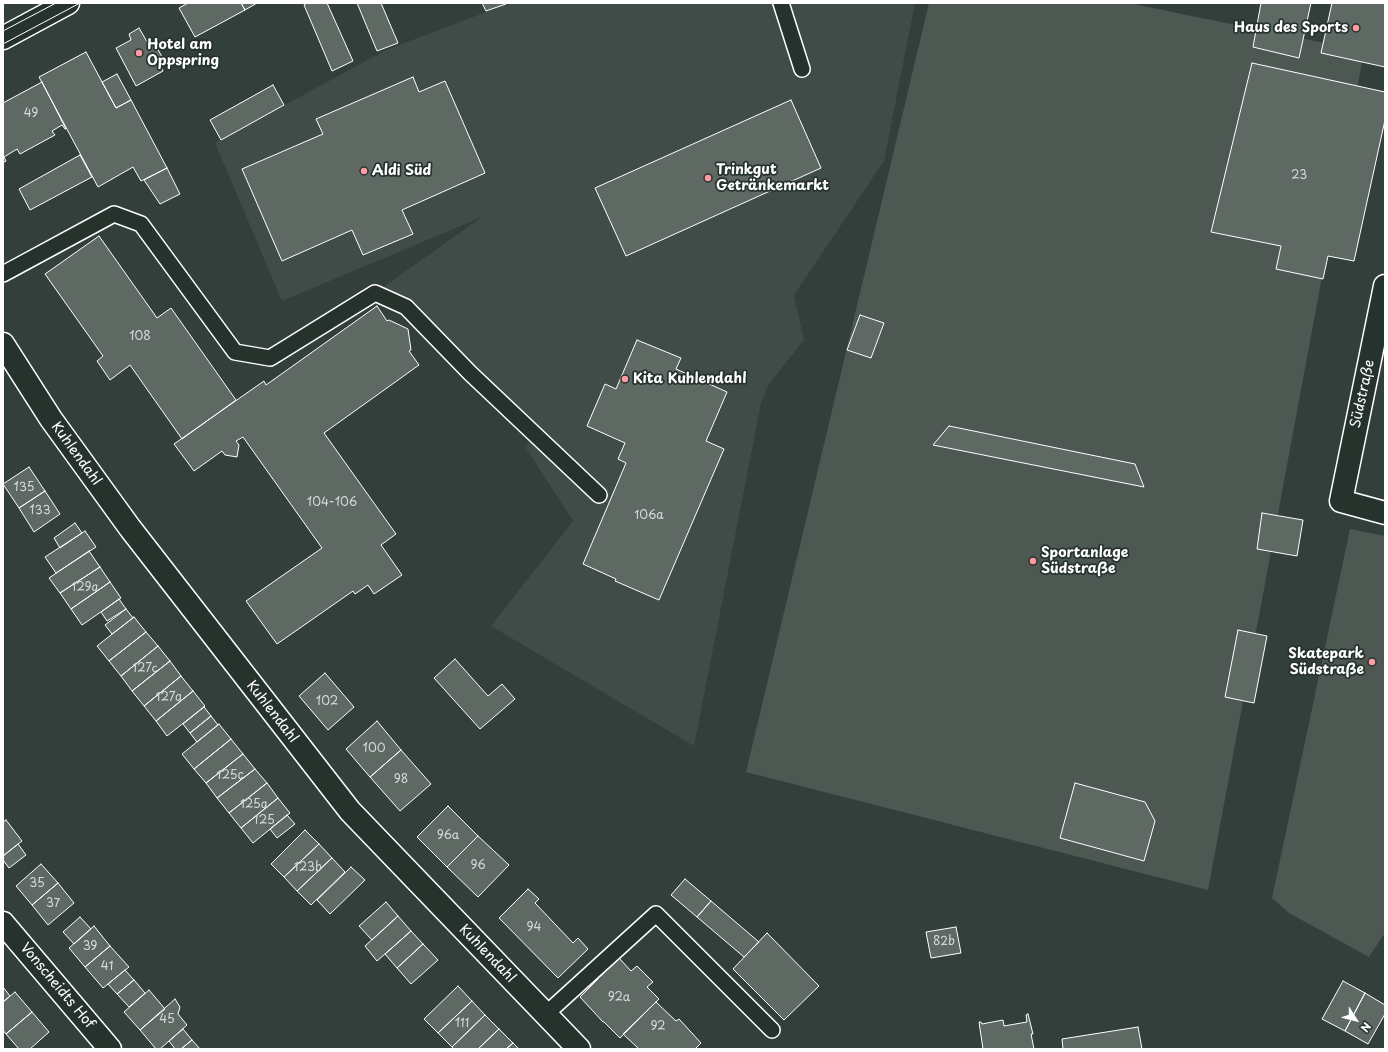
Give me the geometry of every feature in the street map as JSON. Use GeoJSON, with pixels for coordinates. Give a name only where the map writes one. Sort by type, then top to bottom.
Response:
{"type":"FeatureCollection","features":[{"type":"Feature","properties":{"kind":"street"},"geometry":{"type":"LineString","coordinates":[[3,38],[68,3]]}},
{"type":"Feature","properties":{"kind":"street","name":"Südstraße"},"geometry":{"type":"LineString","coordinates":[[1385,286],[1341,501],[1385,513]]}},
{"type":"Feature","properties":{"kind":"street","name":"Kuhlendahl"},"geometry":{"type":"LineString","coordinates":[[3,344],[51,419],[130,528],[350,811],[579,1049]]}},
{"type":"Feature","properties":{"kind":"street","name":"Vonscheidts Hof"},"geometry":{"type":"LineString","coordinates":[[3,923],[110,1049]]}},
{"type":"Feature","properties":{"kind":"lane"},"geometry":{"type":"LineString","coordinates":[[781,3],[802,69]]}},
{"type":"Feature","properties":{"kind":"lane"},"geometry":{"type":"LineString","coordinates":[[3,274],[114,214],[141,224],[235,352],[270,358],[375,293],[406,307],[470,373],[598,495]]}},
{"type":"Feature","properties":{"kind":"lane"},"geometry":{"type":"LineString","coordinates":[[546,1014],[656,914],[772,1030]]}},
{"type":"Feature","properties":{"kind":"shaded area"},"geometry":{"type":"Polygon","coordinates":[[[510,3],[915,3],[884,161],[794,295],[804,340],[769,384],[761,403],[694,746],[491,626],[573,521],[526,448],[534,434],[406,307],[375,293],[482,217],[282,301],[215,143],[386,50],[510,3]]]}},
{"type":"Feature","properties":{"kind":"shaded area","name":"Sportanlage Südstraße"},"geometry":{"type":"Polygon","coordinates":[[[929,3],[1128,3],[1364,51],[1208,890],[746,772],[929,3]]]}},
{"type":"Feature","properties":{"kind":"shaded area"},"geometry":{"type":"Polygon","coordinates":[[[1350,529],[1385,536],[1385,933],[1369,957],[1289,913],[1272,898],[1350,529]]]}},
{"type":"Feature","properties":{"kind":"building"},"geometry":{"type":"Polygon","coordinates":[[[188,3],[241,3],[245,10],[195,37],[179,8],[188,3]]]}},
{"type":"Feature","properties":{"kind":"building"},"geometry":{"type":"Polygon","coordinates":[[[241,3],[257,3],[245,10],[241,3]]]}},
{"type":"Feature","properties":{"kind":"building"},"geometry":{"type":"Polygon","coordinates":[[[307,3],[327,3],[353,61],[332,71],[304,5],[307,3]]]}},
{"type":"Feature","properties":{"kind":"building"},"geometry":{"type":"Polygon","coordinates":[[[357,3],[381,3],[398,43],[377,51],[357,3]]]}},
{"type":"Feature","properties":{"kind":"building"},"geometry":{"type":"Polygon","coordinates":[[[482,3],[506,3],[506,4],[486,11],[482,3]]]}},
{"type":"Feature","properties":{"kind":"building"},"geometry":{"type":"Polygon","coordinates":[[[1261,3],[1311,3],[1299,58],[1253,47],[1261,3]]]}},
{"type":"Feature","properties":{"kind":"building","name":"Haus des Sports"},"geometry":{"type":"Polygon","coordinates":[[[1332,3],[1385,3],[1385,67],[1321,53],[1332,3]]]}},
{"type":"Feature","properties":{"kind":"building","name":"Hotel am Oppspring"},"geometry":{"type":"Polygon","coordinates":[[[139,28],[149,45],[154,42],[162,57],[157,60],[163,71],[136,86],[116,48],[131,40],[129,34],[139,28]]]}},
{"type":"Feature","properties":{"kind":"building"},"geometry":{"type":"Polygon","coordinates":[[[86,52],[116,108],[131,100],[167,168],[141,181],[133,167],[98,187],[39,77],[86,52]]]}},
{"type":"Feature","properties":{"kind":"building"},"geometry":{"type":"Polygon","coordinates":[[[1252,63],[1385,92],[1385,120],[1354,261],[1328,256],[1323,279],[1276,269],[1281,246],[1211,232],[1252,63]]]}},
{"type":"Feature","properties":{"kind":"building"},"geometry":{"type":"Polygon","coordinates":[[[117,74],[131,100],[116,108],[102,82],[117,74]]]}},
{"type":"Feature","properties":{"kind":"building","name":"Aldi Süd"},"geometry":{"type":"Polygon","coordinates":[[[413,77],[419,92],[445,81],[485,173],[402,210],[413,234],[363,255],[352,230],[282,261],[242,169],[323,134],[316,119],[413,77]]]}},
{"type":"Feature","properties":{"kind":"building"},"geometry":{"type":"Polygon","coordinates":[[[42,82],[66,129],[62,125],[52,131],[55,135],[20,154],[17,149],[4,157],[6,161],[4,162],[3,103],[42,82]]]}},
{"type":"Feature","properties":{"kind":"building"},"geometry":{"type":"Polygon","coordinates":[[[273,85],[284,105],[221,140],[210,120],[273,85]]]}},
{"type":"Feature","properties":{"kind":"building","name":"Trinkgut Getränkemarkt"},"geometry":{"type":"Polygon","coordinates":[[[791,100],[821,168],[626,256],[595,188],[791,100]]]}},
{"type":"Feature","properties":{"kind":"building"},"geometry":{"type":"Polygon","coordinates":[[[80,155],[92,177],[30,210],[19,189],[80,155]]]}},
{"type":"Feature","properties":{"kind":"building"},"geometry":{"type":"Polygon","coordinates":[[[167,168],[180,194],[160,204],[144,180],[167,168]]]}},
{"type":"Feature","properties":{"kind":"building"},"geometry":{"type":"Polygon","coordinates":[[[99,236],[157,318],[171,308],[236,400],[182,439],[130,365],[110,380],[97,361],[103,356],[45,274],[99,236]]]}},
{"type":"Feature","properties":{"kind":"building"},"geometry":{"type":"Polygon","coordinates":[[[377,306],[387,321],[389,320],[408,329],[411,350],[409,351],[419,365],[324,433],[396,534],[381,545],[402,575],[374,594],[368,585],[355,594],[353,591],[277,644],[246,601],[322,548],[243,437],[236,441],[239,445],[237,457],[225,455],[222,451],[194,471],[174,444],[264,381],[266,385],[377,306]]]}},
{"type":"Feature","properties":{"kind":"building"},"geometry":{"type":"Polygon","coordinates":[[[860,315],[884,323],[871,358],[847,350],[860,315]]]}},
{"type":"Feature","properties":{"kind":"building"},"geometry":{"type":"Polygon","coordinates":[[[637,340],[681,358],[676,369],[727,392],[706,441],[724,449],[659,600],[615,581],[616,579],[583,564],[626,463],[618,459],[625,443],[587,426],[605,384],[616,389],[637,340]]]}},
{"type":"Feature","properties":{"kind":"building"},"geometry":{"type":"Polygon","coordinates":[[[949,426],[1135,464],[1144,487],[933,445],[949,426]]]}},
{"type":"Feature","properties":{"kind":"building"},"geometry":{"type":"Polygon","coordinates":[[[29,467],[45,491],[19,508],[3,484],[29,467]]]}},
{"type":"Feature","properties":{"kind":"building"},"geometry":{"type":"Polygon","coordinates":[[[45,491],[60,514],[34,532],[19,508],[45,491]]]}},
{"type":"Feature","properties":{"kind":"building"},"geometry":{"type":"Polygon","coordinates":[[[1262,513],[1303,520],[1297,556],[1257,549],[1262,513]]]}},
{"type":"Feature","properties":{"kind":"building"},"geometry":{"type":"Polygon","coordinates":[[[75,523],[82,533],[60,548],[54,538],[75,523]]]}},
{"type":"Feature","properties":{"kind":"building"},"geometry":{"type":"Polygon","coordinates":[[[85,531],[96,547],[56,573],[45,557],[85,531]]]}},
{"type":"Feature","properties":{"kind":"building"},"geometry":{"type":"Polygon","coordinates":[[[89,551],[100,567],[60,593],[49,578],[89,551]]]}},
{"type":"Feature","properties":{"kind":"building"},"geometry":{"type":"Polygon","coordinates":[[[100,567],[110,582],[71,609],[60,593],[100,567]]]}},
{"type":"Feature","properties":{"kind":"building"},"geometry":{"type":"Polygon","coordinates":[[[110,582],[121,598],[82,625],[71,609],[110,582]]]}},
{"type":"Feature","properties":{"kind":"building"},"geometry":{"type":"Polygon","coordinates":[[[119,599],[126,609],[107,621],[101,612],[119,599]]]}},
{"type":"Feature","properties":{"kind":"building"},"geometry":{"type":"Polygon","coordinates":[[[126,609],[133,618],[112,634],[105,625],[126,609]]]}},
{"type":"Feature","properties":{"kind":"building"},"geometry":{"type":"Polygon","coordinates":[[[134,617],[146,632],[109,661],[97,646],[134,617]]]}},
{"type":"Feature","properties":{"kind":"building"},"geometry":{"type":"Polygon","coordinates":[[[1238,630],[1267,636],[1254,703],[1225,697],[1238,630]]]}},
{"type":"Feature","properties":{"kind":"building"},"geometry":{"type":"Polygon","coordinates":[[[146,632],[158,646],[121,676],[109,661],[146,632]]]}},
{"type":"Feature","properties":{"kind":"building"},"geometry":{"type":"Polygon","coordinates":[[[158,646],[170,661],[132,691],[121,676],[158,646]]]}},
{"type":"Feature","properties":{"kind":"building"},"geometry":{"type":"Polygon","coordinates":[[[455,659],[488,696],[502,684],[515,699],[480,729],[434,678],[455,659]]]}},
{"type":"Feature","properties":{"kind":"building"},"geometry":{"type":"Polygon","coordinates":[[[170,661],[181,676],[144,706],[132,691],[170,661]]]}},
{"type":"Feature","properties":{"kind":"building"},"geometry":{"type":"Polygon","coordinates":[[[325,673],[354,707],[328,730],[299,696],[325,673]]]}},
{"type":"Feature","properties":{"kind":"building"},"geometry":{"type":"Polygon","coordinates":[[[181,676],[193,691],[156,721],[144,706],[181,676]]]}},
{"type":"Feature","properties":{"kind":"building"},"geometry":{"type":"Polygon","coordinates":[[[193,691],[205,706],[167,736],[156,721],[193,691]]]}},
{"type":"Feature","properties":{"kind":"building"},"geometry":{"type":"Polygon","coordinates":[[[204,707],[211,716],[190,733],[183,724],[204,707]]]}},
{"type":"Feature","properties":{"kind":"building"},"geometry":{"type":"Polygon","coordinates":[[[211,716],[218,725],[197,742],[190,733],[211,716]]]}},
{"type":"Feature","properties":{"kind":"building"},"geometry":{"type":"Polygon","coordinates":[[[377,721],[401,750],[370,777],[346,749],[377,721]]]}},
{"type":"Feature","properties":{"kind":"building"},"geometry":{"type":"Polygon","coordinates":[[[219,724],[231,739],[194,769],[182,754],[219,724]]]}},
{"type":"Feature","properties":{"kind":"building"},"geometry":{"type":"Polygon","coordinates":[[[231,739],[243,754],[206,783],[194,769],[231,739]]]}},
{"type":"Feature","properties":{"kind":"building"},"geometry":{"type":"Polygon","coordinates":[[[401,750],[431,784],[400,811],[370,777],[401,750]]]}},
{"type":"Feature","properties":{"kind":"building"},"geometry":{"type":"Polygon","coordinates":[[[243,754],[255,769],[217,798],[206,783],[243,754]]]}},
{"type":"Feature","properties":{"kind":"building"},"geometry":{"type":"Polygon","coordinates":[[[255,769],[267,783],[229,813],[217,798],[255,769]]]}},
{"type":"Feature","properties":{"kind":"building"},"geometry":{"type":"Polygon","coordinates":[[[267,783],[278,798],[241,828],[229,813],[267,783]]]}},
{"type":"Feature","properties":{"kind":"building"},"geometry":{"type":"Polygon","coordinates":[[[1075,783],[1145,802],[1155,821],[1144,861],[1060,838],[1075,783]]]}},
{"type":"Feature","properties":{"kind":"building"},"geometry":{"type":"Polygon","coordinates":[[[278,798],[290,813],[253,843],[241,828],[278,798]]]}},
{"type":"Feature","properties":{"kind":"building"},"geometry":{"type":"Polygon","coordinates":[[[448,806],[478,836],[447,867],[417,837],[448,806]]]}},
{"type":"Feature","properties":{"kind":"building"},"geometry":{"type":"Polygon","coordinates":[[[287,815],[295,824],[277,838],[270,829],[287,815]]]}},
{"type":"Feature","properties":{"kind":"building"},"geometry":{"type":"Polygon","coordinates":[[[6,820],[22,841],[3,856],[3,822],[6,820]]]}},
{"type":"Feature","properties":{"kind":"building"},"geometry":{"type":"Polygon","coordinates":[[[305,830],[319,844],[284,877],[271,864],[305,830]]]}},
{"type":"Feature","properties":{"kind":"building"},"geometry":{"type":"Polygon","coordinates":[[[478,836],[509,865],[478,897],[447,867],[478,836]]]}},
{"type":"Feature","properties":{"kind":"building"},"geometry":{"type":"Polygon","coordinates":[[[18,844],[26,855],[9,868],[3,860],[3,856],[18,844]]]}},
{"type":"Feature","properties":{"kind":"building"},"geometry":{"type":"Polygon","coordinates":[[[319,844],[332,858],[297,891],[284,877],[319,844]]]}},
{"type":"Feature","properties":{"kind":"building"},"geometry":{"type":"Polygon","coordinates":[[[332,858],[345,872],[311,905],[297,891],[332,858]]]}},
{"type":"Feature","properties":{"kind":"building"},"geometry":{"type":"Polygon","coordinates":[[[41,864],[58,883],[32,905],[16,886],[41,864]]]}},
{"type":"Feature","properties":{"kind":"building"},"geometry":{"type":"Polygon","coordinates":[[[351,867],[365,880],[330,914],[317,900],[351,867]]]}},
{"type":"Feature","properties":{"kind":"building"},"geometry":{"type":"Polygon","coordinates":[[[685,879],[711,901],[697,917],[671,895],[685,879]]]}},
{"type":"Feature","properties":{"kind":"building"},"geometry":{"type":"Polygon","coordinates":[[[58,883],[74,903],[48,925],[32,905],[58,883]]]}},
{"type":"Feature","properties":{"kind":"building"},"geometry":{"type":"Polygon","coordinates":[[[528,889],[539,899],[535,903],[573,943],[578,938],[588,949],[558,978],[499,918],[528,889]]]}},
{"type":"Feature","properties":{"kind":"building"},"geometry":{"type":"Polygon","coordinates":[[[711,901],[759,942],[744,957],[697,917],[711,901]]]}},
{"type":"Feature","properties":{"kind":"building"},"geometry":{"type":"Polygon","coordinates":[[[386,902],[398,916],[372,940],[359,926],[386,902]]]}},
{"type":"Feature","properties":{"kind":"building"},"geometry":{"type":"Polygon","coordinates":[[[398,916],[411,931],[377,961],[365,946],[398,916]]]}},
{"type":"Feature","properties":{"kind":"building"},"geometry":{"type":"Polygon","coordinates":[[[80,917],[91,929],[74,944],[63,932],[80,917]]]}},
{"type":"Feature","properties":{"kind":"building"},"geometry":{"type":"Polygon","coordinates":[[[94,926],[110,946],[85,967],[69,948],[94,926]]]}},
{"type":"Feature","properties":{"kind":"building"},"geometry":{"type":"Polygon","coordinates":[[[956,927],[961,953],[931,958],[926,932],[956,927]]]}},
{"type":"Feature","properties":{"kind":"building"},"geometry":{"type":"Polygon","coordinates":[[[411,931],[423,944],[397,968],[385,954],[411,931]]]}},
{"type":"Feature","properties":{"kind":"building"},"geometry":{"type":"Polygon","coordinates":[[[767,933],[819,986],[784,1020],[733,969],[767,933]]]}},
{"type":"Feature","properties":{"kind":"building"},"geometry":{"type":"Polygon","coordinates":[[[423,944],[438,960],[411,984],[397,968],[423,944]]]}},
{"type":"Feature","properties":{"kind":"building"},"geometry":{"type":"Polygon","coordinates":[[[110,946],[129,967],[103,988],[85,967],[110,946]]]}},
{"type":"Feature","properties":{"kind":"building"},"geometry":{"type":"Polygon","coordinates":[[[619,958],[631,971],[637,966],[653,982],[647,987],[659,999],[620,1038],[580,997],[598,979],[598,976],[601,976],[619,958]]]}},
{"type":"Feature","properties":{"kind":"building"},"geometry":{"type":"Polygon","coordinates":[[[125,970],[134,980],[117,994],[108,984],[125,970]]]}},
{"type":"Feature","properties":{"kind":"building"},"geometry":{"type":"Polygon","coordinates":[[[134,980],[145,993],[129,1007],[117,994],[134,980]]]}},
{"type":"Feature","properties":{"kind":"building"},"geometry":{"type":"Polygon","coordinates":[[[1343,981],[1365,993],[1345,1031],[1322,1019],[1343,981]]]}},
{"type":"Feature","properties":{"kind":"building"},"geometry":{"type":"Polygon","coordinates":[[[458,986],[472,1001],[438,1033],[424,1019],[458,986]]]}},
{"type":"Feature","properties":{"kind":"building"},"geometry":{"type":"Polygon","coordinates":[[[3,987],[10,996],[3,1002],[3,987]]]}},
{"type":"Feature","properties":{"kind":"building"},"geometry":{"type":"Polygon","coordinates":[[[149,990],[165,1009],[140,1030],[124,1012],[149,990]]]}},
{"type":"Feature","properties":{"kind":"building"},"geometry":{"type":"Polygon","coordinates":[[[15,992],[32,1012],[6,1034],[3,1030],[3,1002],[15,992]]]}},
{"type":"Feature","properties":{"kind":"building"},"geometry":{"type":"Polygon","coordinates":[[[1365,993],[1385,1005],[1385,1014],[1368,1044],[1345,1031],[1365,993]]]}},
{"type":"Feature","properties":{"kind":"building"},"geometry":{"type":"Polygon","coordinates":[[[175,999],[180,1007],[178,1014],[187,1025],[160,1049],[156,1049],[140,1030],[175,999]]]}},
{"type":"Feature","properties":{"kind":"building"},"geometry":{"type":"Polygon","coordinates":[[[472,1001],[485,1015],[452,1047],[438,1033],[472,1001]]]}},
{"type":"Feature","properties":{"kind":"building"},"geometry":{"type":"Polygon","coordinates":[[[656,1002],[676,1021],[679,1019],[701,1043],[695,1049],[639,1049],[623,1034],[656,1002]]]}},
{"type":"Feature","properties":{"kind":"building"},"geometry":{"type":"Polygon","coordinates":[[[32,1012],[49,1032],[30,1049],[19,1049],[6,1034],[32,1012]]]}},
{"type":"Feature","properties":{"kind":"building"},"geometry":{"type":"Polygon","coordinates":[[[1028,1014],[1033,1034],[1031,1034],[1034,1049],[983,1049],[979,1022],[982,1024],[1003,1020],[1004,1026],[1027,1022],[1026,1015],[1028,1014]]]}},
{"type":"Feature","properties":{"kind":"building"},"geometry":{"type":"Polygon","coordinates":[[[485,1015],[499,1029],[478,1049],[454,1049],[452,1047],[485,1015]]]}},
{"type":"Feature","properties":{"kind":"building"},"geometry":{"type":"Polygon","coordinates":[[[1138,1027],[1142,1049],[1063,1049],[1062,1039],[1138,1027]]]}},
{"type":"Feature","properties":{"kind":"building"},"geometry":{"type":"Polygon","coordinates":[[[183,1029],[192,1040],[181,1049],[175,1049],[169,1041],[183,1029]]]}},
{"type":"Feature","properties":{"kind":"building"},"geometry":{"type":"Polygon","coordinates":[[[499,1029],[513,1043],[506,1049],[478,1049],[499,1029]]]}},
{"type":"Feature","properties":{"kind":"building"},"geometry":{"type":"Polygon","coordinates":[[[192,1040],[200,1049],[181,1049],[192,1040]]]}},
{"type":"Feature","properties":{"kind":"building"},"geometry":{"type":"Polygon","coordinates":[[[513,1043],[519,1049],[506,1049],[513,1043]]]}},
{"type":"Feature","properties":{"kind":"tram line"},"geometry":{"type":"LineString","coordinates":[[3,31],[56,3]]}},
{"type":"Feature","properties":{"kind":"tram line"},"geometry":{"type":"LineString","coordinates":[[3,44],[80,3]]}},
{"type":"Feature","properties":{"kind":"place","name":"Haus des Sports"},"geometry":{"type":"Point","coordinates":[1356,28]}},
{"type":"Feature","properties":{"kind":"place","name":"Hotel am Oppspring"},"geometry":{"type":"Point","coordinates":[139,53]}},
{"type":"Feature","properties":{"kind":"place","name":"Aldi Süd"},"geometry":{"type":"Point","coordinates":[364,171]}},
{"type":"Feature","properties":{"kind":"place","name":"Trinkgut Getränkemarkt"},"geometry":{"type":"Point","coordinates":[708,178]}},
{"type":"Feature","properties":{"kind":"place","name":"Kita Kuhlendahl"},"geometry":{"type":"Point","coordinates":[625,379]}},
{"type":"Feature","properties":{"kind":"place","name":"Sportanlage Südstraße"},"geometry":{"type":"Point","coordinates":[1033,561]}},
{"type":"Feature","properties":{"kind":"place","name":"Skatepark Südstraße"},"geometry":{"type":"Point","coordinates":[1372,662]}}]}
